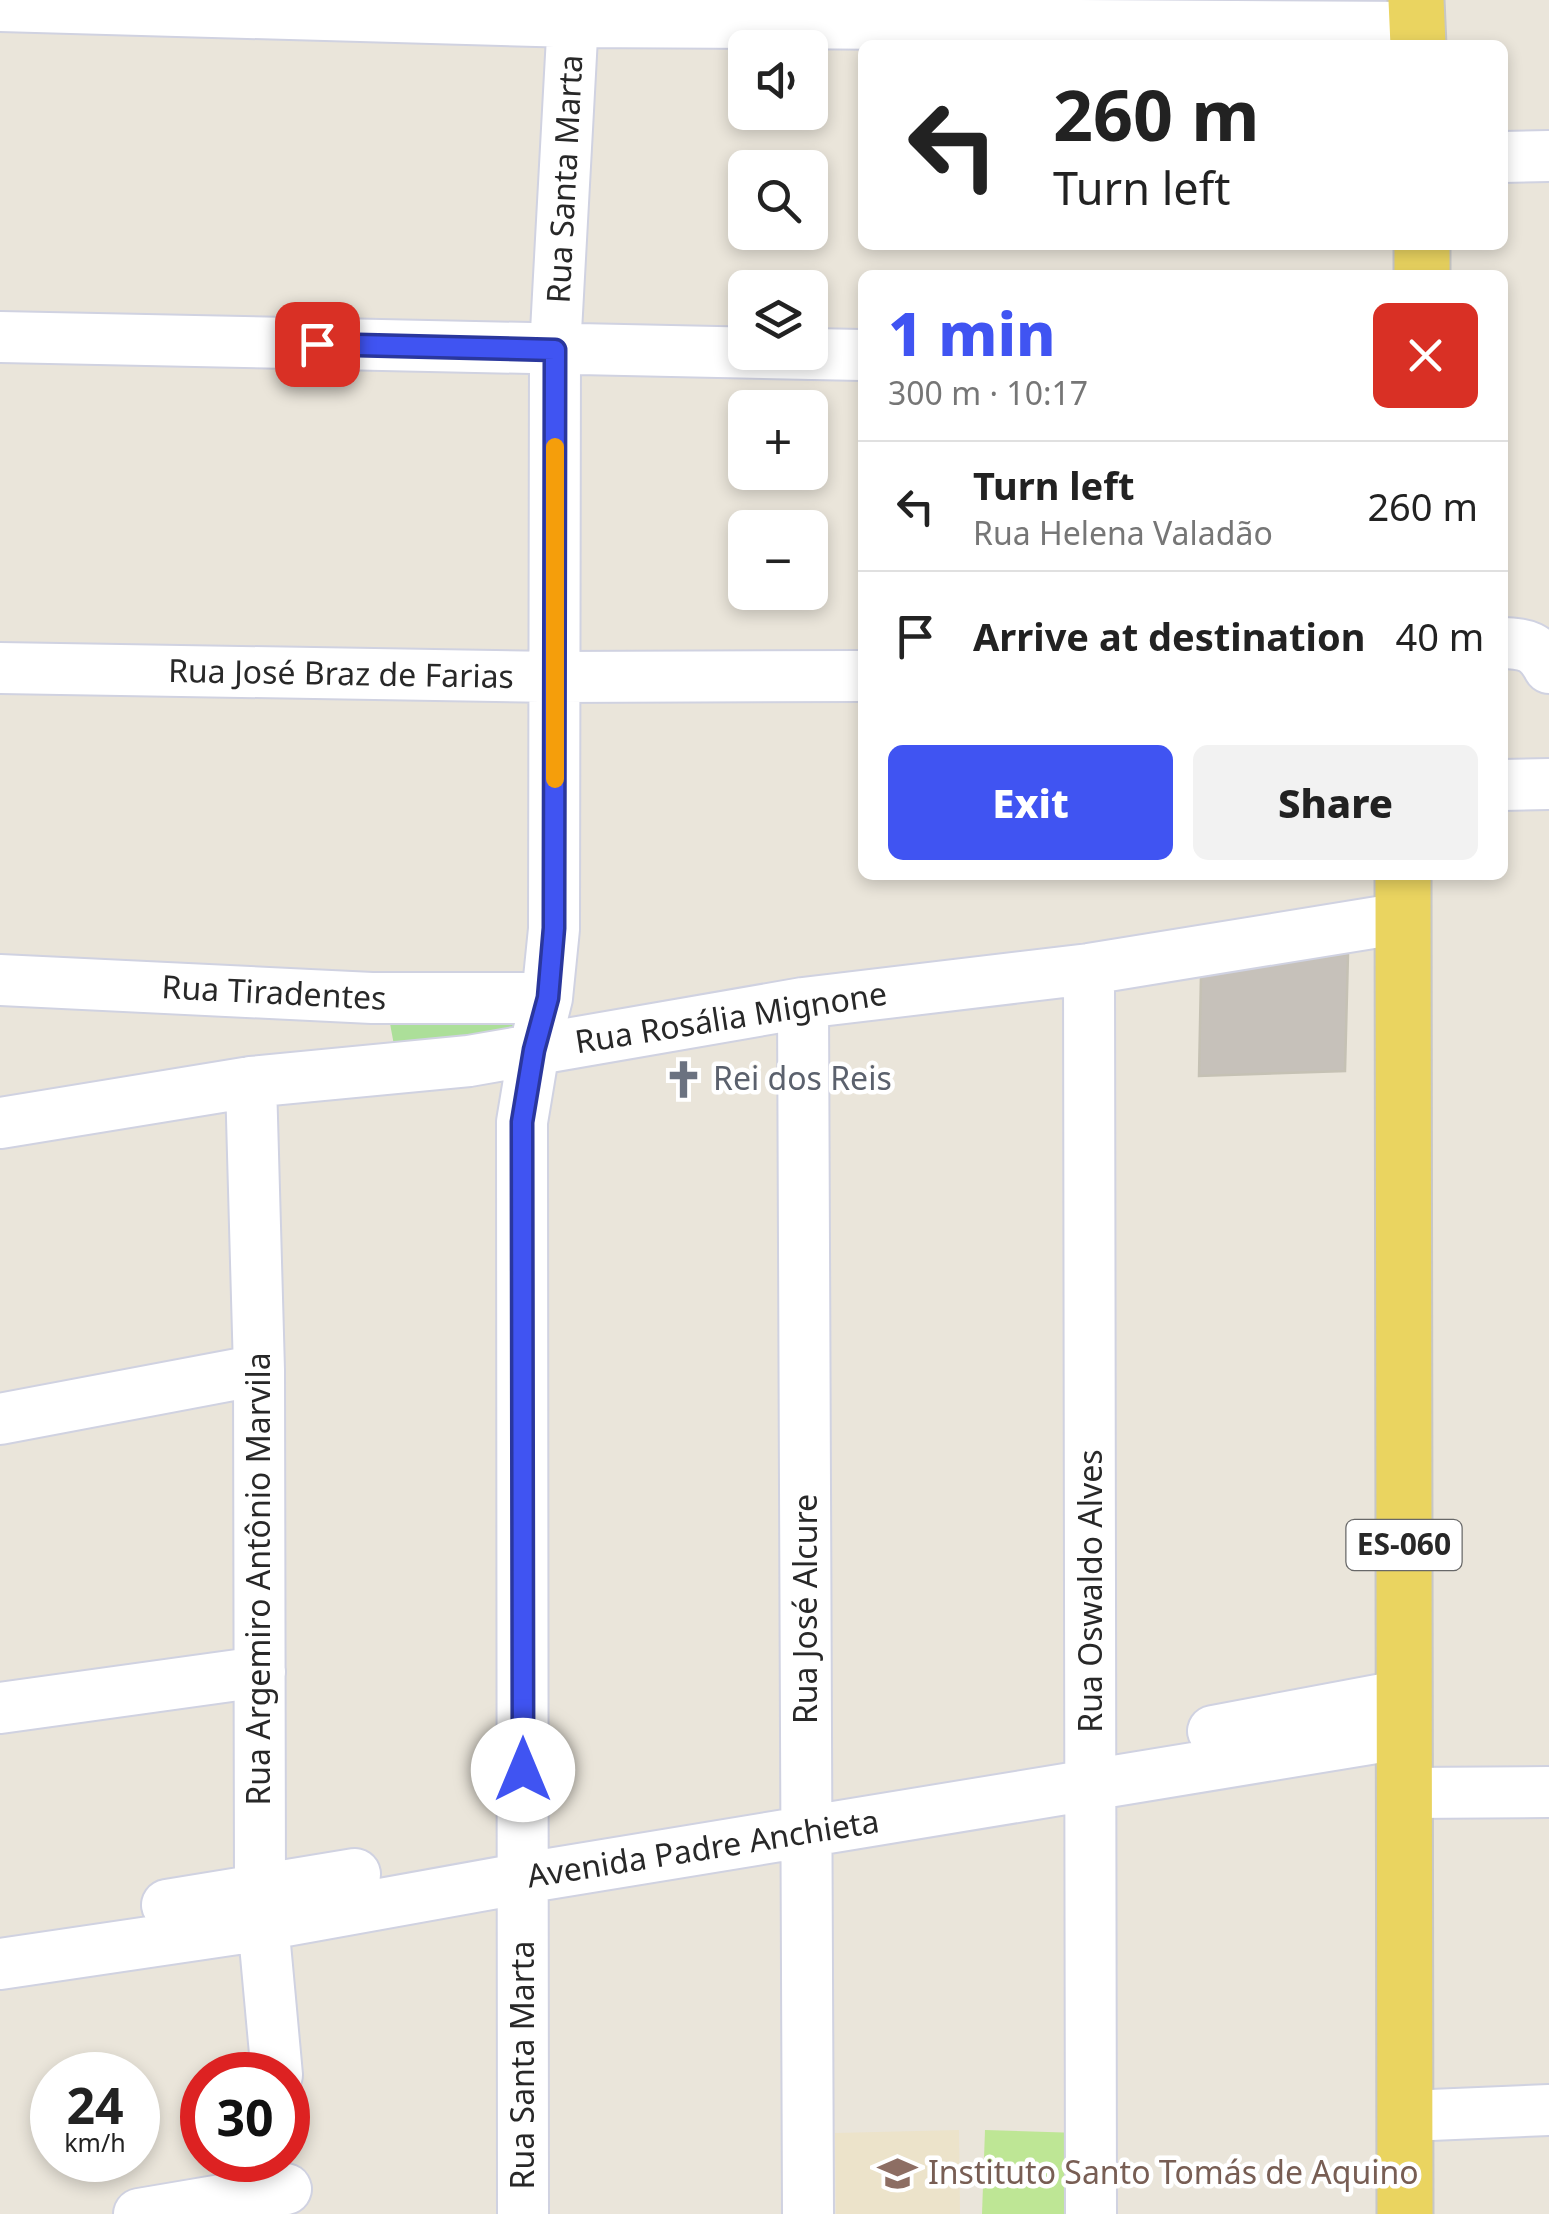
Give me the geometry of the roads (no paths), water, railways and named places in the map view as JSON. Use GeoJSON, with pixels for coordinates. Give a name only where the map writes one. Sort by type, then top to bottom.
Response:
{"type":"FeatureCollection","features":[{"type":"Feature","properties":{"kind":"main road","name":"ES-060"},"geometry":{"type":"LineString","coordinates":[[1403,897],[1405,2214]]}},
{"type":"Feature","properties":{"kind":"street"},"geometry":{"type":"LineString","coordinates":[[0,6],[1417,24]]}},
{"type":"Feature","properties":{"kind":"street","name":"Rua Santa Marta"},"geometry":{"type":"LineString","coordinates":[[523,2214],[522,1122],[534,1050],[548,998],[554,928],[555,350],[574,11]]}},
{"type":"Feature","properties":{"kind":"street"},"geometry":{"type":"LineString","coordinates":[[1508,157],[1549,156]]}},
{"type":"Feature","properties":{"kind":"street"},"geometry":{"type":"LineString","coordinates":[[0,337],[858,355]]}},
{"type":"Feature","properties":{"kind":"street"},"geometry":{"type":"LineString","coordinates":[[1508,643],[1536,648],[1549,668]]}},
{"type":"Feature","properties":{"kind":"street","name":"Rua José Braz de Farias"},"geometry":{"type":"LineString","coordinates":[[0,668],[556,677],[858,676]]}},
{"type":"Feature","properties":{"kind":"street"},"geometry":{"type":"LineString","coordinates":[[1508,785],[1549,784]]}},
{"type":"Feature","properties":{"kind":"street","name":"Rua Rosália Mignone"},"geometry":{"type":"LineString","coordinates":[[0,1123],[251,1082],[469,1061],[803,1004],[1089,969],[1403,897]]}},
{"type":"Feature","properties":{"kind":"street","name":"Rua Oswaldo Alves"},"geometry":{"type":"LineString","coordinates":[[1089,969],[1090,2214]]}},
{"type":"Feature","properties":{"kind":"street","name":"Rua Tiradentes"},"geometry":{"type":"LineString","coordinates":[[0,980],[372,998],[548,998]]}},
{"type":"Feature","properties":{"kind":"street","name":"Rua José Alcure"},"geometry":{"type":"LineString","coordinates":[[803,1004],[808,2214]]}},
{"type":"Feature","properties":{"kind":"street","name":"Rua Argemiro Antônio Marvila"},"geometry":{"type":"LineString","coordinates":[[251,1082],[259,1370],[262,1908],[274,2052]]}},
{"type":"Feature","properties":{"kind":"street"},"geometry":{"type":"LineString","coordinates":[[0,1419],[259,1370]]}},
{"type":"Feature","properties":{"kind":"street"},"geometry":{"type":"LineString","coordinates":[[0,1708],[260,1672]]}},
{"type":"Feature","properties":{"kind":"street","name":"Avenida Padre Anchieta"},"geometry":{"type":"LineString","coordinates":[[0,1964],[262,1908],[1405,1714]]}},
{"type":"Feature","properties":{"kind":"street"},"geometry":{"type":"LineString","coordinates":[[1405,1793],[1549,1792]]}},
{"type":"Feature","properties":{"kind":"street","name":"Avenida Padre Anchieta"},"geometry":{"type":"LineString","coordinates":[[0,1932],[262,1908]]}},
{"type":"Feature","properties":{"kind":"street"},"geometry":{"type":"LineString","coordinates":[[1406,2116],[1549,2110]]}},
{"type":"Feature","properties":{"kind":"street"},"geometry":{"type":"LineString","coordinates":[[139,2214],[285,2188]]}},
{"type":"Feature","properties":{"kind":"place","name":"Rei dos Reis"},"geometry":{"type":"Point","coordinates":[683,1079]}},
{"type":"Feature","properties":{"kind":"place","name":"Instituto Santo Tomás de Aquino"},"geometry":{"type":"Point","coordinates":[898,2173]}}]}
